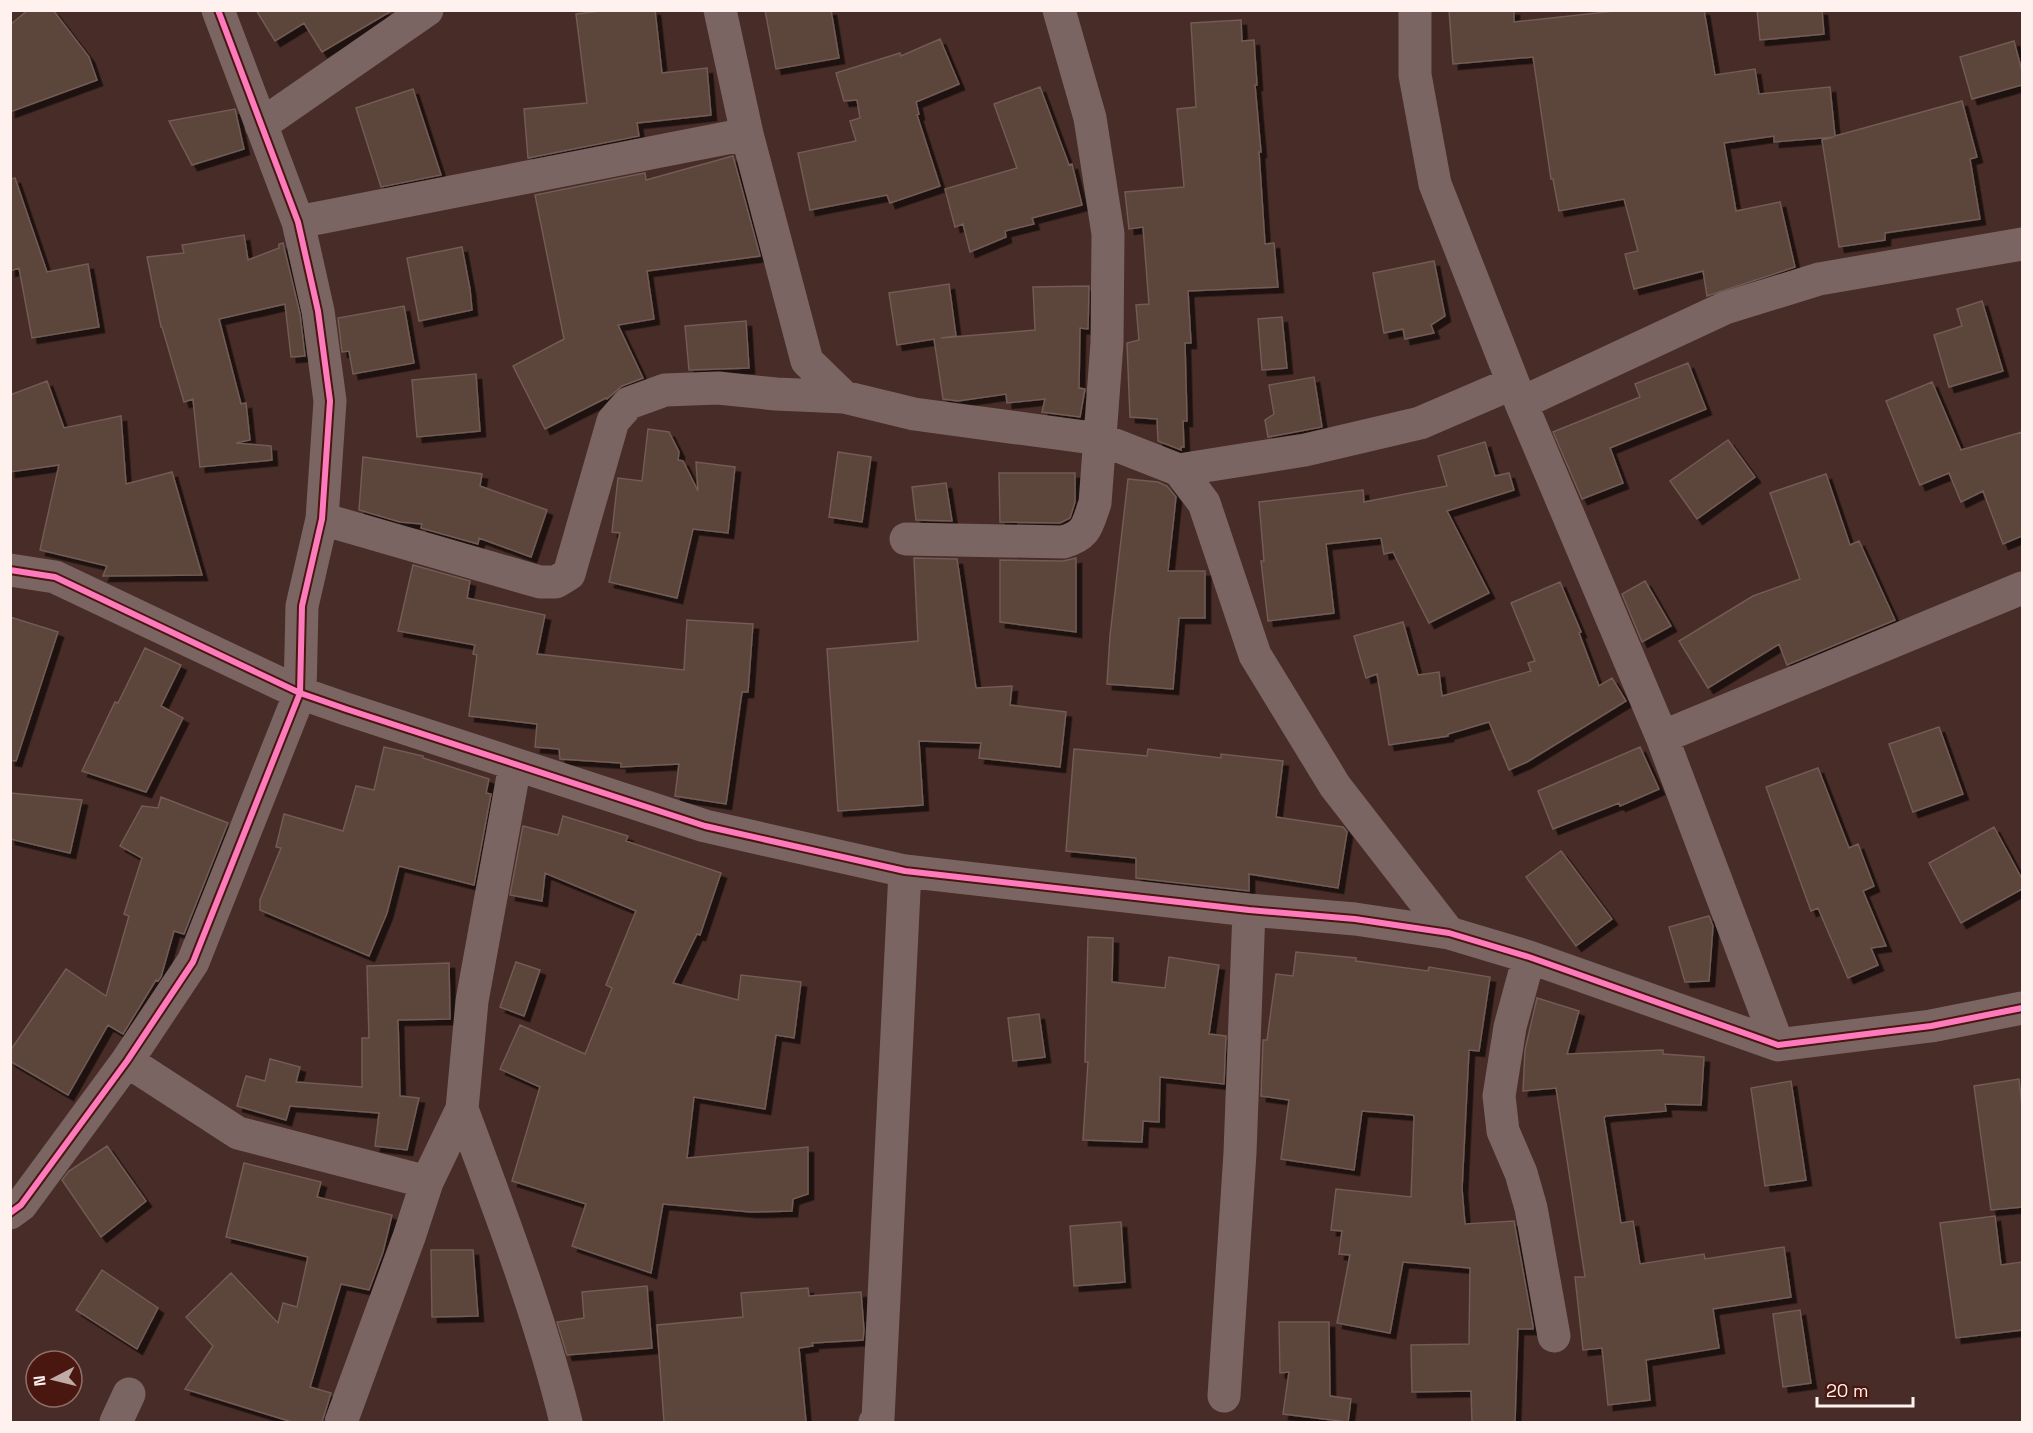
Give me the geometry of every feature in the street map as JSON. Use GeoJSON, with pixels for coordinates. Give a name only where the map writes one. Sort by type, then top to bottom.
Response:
{"type":"FeatureCollection","features":[{"type":"Feature","properties":{"kind":"street"},"geometry":{"type":"LineString","coordinates":[[10,1213],[21,1205],[127,1061],[193,962],[300,693],[302,606],[322,519],[330,401],[318,311],[298,222],[218,10]]}},
{"type":"Feature","properties":{"kind":"street"},"geometry":{"type":"LineString","coordinates":[[261,125],[427,10]]}},
{"type":"Feature","properties":{"kind":"street"},"geometry":{"type":"LineString","coordinates":[[720,10],[747,134],[807,361],[844,397]]}},
{"type":"Feature","properties":{"kind":"street"},"geometry":{"type":"LineString","coordinates":[[906,539],[1063,542],[1077,538],[1086,527],[1095,503],[1107,343],[1108,234],[1090,118],[1059,10]]}},
{"type":"Feature","properties":{"kind":"street"},"geometry":{"type":"LineString","coordinates":[[1415,10],[1415,75],[1435,184],[1517,393],[1662,737],[1778,1045]]}},
{"type":"Feature","properties":{"kind":"street"},"geometry":{"type":"LineString","coordinates":[[298,222],[747,134]]}},
{"type":"Feature","properties":{"kind":"street"},"geometry":{"type":"LineString","coordinates":[[322,519],[540,582],[556,582],[569,574],[612,421],[629,403],[665,390],[707,388],[844,397],[914,414],[1100,439],[1179,470],[1305,450],[1420,423],[1517,393],[1725,308],[1819,279],[2022,244]]}},
{"type":"Feature","properties":{"kind":"street"},"geometry":{"type":"LineString","coordinates":[[1179,470],[1204,503],[1255,655],[1335,786],[1449,933]]}},
{"type":"Feature","properties":{"kind":"street"},"geometry":{"type":"LineString","coordinates":[[12,567],[55,577],[300,693],[705,826],[904,871],[1249,910],[1355,919],[1449,933],[1529,957],[1778,1045],[1931,1026],[2022,1008]]}},
{"type":"Feature","properties":{"kind":"street"},"geometry":{"type":"LineString","coordinates":[[1662,737],[2022,588]]}},
{"type":"Feature","properties":{"kind":"street"},"geometry":{"type":"LineString","coordinates":[[341,1422],[427,1182],[462,1109],[472,1001],[515,765]]}},
{"type":"Feature","properties":{"kind":"street"},"geometry":{"type":"LineString","coordinates":[[875,1422],[878,1419],[904,871]]}},
{"type":"Feature","properties":{"kind":"street"},"geometry":{"type":"LineString","coordinates":[[1224,1396],[1240,1153],[1249,910]]}},
{"type":"Feature","properties":{"kind":"street"},"geometry":{"type":"LineString","coordinates":[[1529,957],[1510,1026],[1498,1096],[1503,1131],[1521,1173],[1531,1208],[1554,1336]]}},
{"type":"Feature","properties":{"kind":"street"},"geometry":{"type":"LineString","coordinates":[[127,1061],[238,1133],[427,1182]]}},
{"type":"Feature","properties":{"kind":"street"},"geometry":{"type":"LineString","coordinates":[[462,1109],[514,1248],[558,1388],[566,1422]]}},
{"type":"Feature","properties":{"kind":"building"},"geometry":{"type":"Polygon","coordinates":[[[28,10],[53,10],[89,57],[97,80],[10,112],[10,25],[28,10]]]}},
{"type":"Feature","properties":{"kind":"building"},"geometry":{"type":"Polygon","coordinates":[[[256,10],[393,10],[322,52],[304,23],[275,41],[256,10]]]}},
{"type":"Feature","properties":{"kind":"building"},"geometry":{"type":"Polygon","coordinates":[[[610,10],[655,10],[662,73],[707,68],[711,115],[637,123],[639,136],[528,158],[524,109],[587,103],[576,14],[610,10]]]}},
{"type":"Feature","properties":{"kind":"building"},"geometry":{"type":"Polygon","coordinates":[[[765,10],[831,10],[839,58],[776,69],[765,10]]]}},
{"type":"Feature","properties":{"kind":"building"},"geometry":{"type":"Polygon","coordinates":[[[1449,10],[1514,10],[1514,22],[1624,10],[1704,10],[1715,75],[1755,69],[1759,94],[1830,87],[1835,136],[1962,101],[1977,157],[1970,159],[1980,219],[1885,233],[1885,240],[1839,247],[1822,140],[1834,137],[1774,142],[1774,136],[1724,143],[1736,211],[1780,202],[1795,267],[1707,296],[1703,271],[1634,289],[1625,254],[1638,251],[1624,199],[1559,211],[1553,179],[1551,179],[1533,57],[1453,64],[1449,10]]]}},
{"type":"Feature","properties":{"kind":"building"},"geometry":{"type":"Polygon","coordinates":[[[1757,10],[1822,10],[1824,34],[1760,40],[1757,10]]]}},
{"type":"Feature","properties":{"kind":"building"},"geometry":{"type":"Polygon","coordinates":[[[1241,20],[1242,41],[1254,40],[1265,244],[1274,243],[1278,287],[1188,291],[1191,343],[1185,343],[1187,421],[1183,421],[1184,447],[1181,447],[1181,450],[1158,441],[1157,419],[1130,417],[1127,343],[1139,340],[1136,305],[1149,304],[1143,227],[1129,229],[1125,192],[1184,187],[1177,109],[1196,107],[1191,23],[1241,20]]]}},
{"type":"Feature","properties":{"kind":"building"},"geometry":{"type":"Polygon","coordinates":[[[940,39],[959,84],[916,102],[919,114],[917,115],[940,186],[890,203],[887,195],[810,210],[798,153],[856,141],[850,121],[860,118],[857,100],[844,101],[836,73],[900,53],[901,56],[940,39]]]}},
{"type":"Feature","properties":{"kind":"building"},"geometry":{"type":"Polygon","coordinates":[[[2014,41],[2022,71],[2022,85],[1972,99],[1960,57],[2014,41]]]}},
{"type":"Feature","properties":{"kind":"building"},"geometry":{"type":"Polygon","coordinates":[[[1040,87],[1069,165],[1072,164],[1082,205],[1032,218],[1034,224],[1005,231],[1006,237],[970,252],[963,224],[955,227],[945,189],[1017,168],[994,104],[1040,87]]]}},
{"type":"Feature","properties":{"kind":"building"},"geometry":{"type":"Polygon","coordinates":[[[413,89],[441,175],[381,187],[356,108],[413,89]]]}},
{"type":"Feature","properties":{"kind":"building"},"geometry":{"type":"Polygon","coordinates":[[[235,109],[244,149],[192,165],[169,121],[235,109]]]}},
{"type":"Feature","properties":{"kind":"building"},"geometry":{"type":"Polygon","coordinates":[[[733,156],[760,256],[647,271],[654,319],[618,325],[643,378],[622,386],[607,399],[545,429],[513,366],[564,339],[535,195],[645,173],[646,180],[733,156]]]}},
{"type":"Feature","properties":{"kind":"building"},"geometry":{"type":"Polygon","coordinates":[[[15,178],[47,272],[88,264],[99,327],[32,338],[19,268],[10,271],[10,179],[15,178]]]}},
{"type":"Feature","properties":{"kind":"building"},"geometry":{"type":"Polygon","coordinates":[[[244,235],[248,260],[279,248],[279,244],[283,243],[300,314],[305,356],[291,357],[285,304],[219,319],[241,404],[246,403],[250,440],[236,443],[271,446],[272,460],[200,467],[193,399],[184,402],[161,327],[147,257],[184,253],[182,245],[244,235]]]}},
{"type":"Feature","properties":{"kind":"building"},"geometry":{"type":"Polygon","coordinates":[[[462,247],[472,310],[419,321],[407,258],[462,247]]]}},
{"type":"Feature","properties":{"kind":"building"},"geometry":{"type":"Polygon","coordinates":[[[1434,261],[1445,316],[1431,325],[1434,333],[1405,339],[1403,329],[1384,333],[1373,273],[1434,261]]]}},
{"type":"Feature","properties":{"kind":"building"},"geometry":{"type":"Polygon","coordinates":[[[949,284],[956,336],[941,338],[1035,330],[1033,287],[1089,286],[1088,329],[1080,328],[1079,388],[1085,389],[1080,417],[1042,412],[1045,399],[1007,403],[1006,394],[958,401],[943,399],[934,339],[897,345],[889,293],[949,284]]]}},
{"type":"Feature","properties":{"kind":"building"},"geometry":{"type":"Polygon","coordinates":[[[1982,301],[2003,371],[1949,387],[1934,335],[1962,326],[1957,309],[1982,301]]]}},
{"type":"Feature","properties":{"kind":"building"},"geometry":{"type":"Polygon","coordinates":[[[404,306],[414,363],[353,374],[349,351],[342,352],[338,318],[404,306]]]}},
{"type":"Feature","properties":{"kind":"building"},"geometry":{"type":"Polygon","coordinates":[[[1282,317],[1287,368],[1262,370],[1258,319],[1282,317]]]}},
{"type":"Feature","properties":{"kind":"building"},"geometry":{"type":"Polygon","coordinates":[[[746,321],[749,368],[689,370],[685,326],[746,321]]]}},
{"type":"Feature","properties":{"kind":"building"},"geometry":{"type":"Polygon","coordinates":[[[1688,363],[1706,409],[1610,448],[1623,483],[1582,499],[1553,432],[1640,397],[1635,384],[1688,363]]]}},
{"type":"Feature","properties":{"kind":"building"},"geometry":{"type":"Polygon","coordinates":[[[476,374],[480,431],[417,437],[412,380],[476,374]]]}},
{"type":"Feature","properties":{"kind":"building"},"geometry":{"type":"Polygon","coordinates":[[[1314,377],[1322,427],[1268,437],[1265,420],[1274,414],[1269,385],[1314,377]]]}},
{"type":"Feature","properties":{"kind":"building"},"geometry":{"type":"Polygon","coordinates":[[[47,381],[64,428],[121,416],[126,484],[172,472],[202,575],[103,576],[107,566],[40,550],[59,465],[10,472],[10,395],[47,381]]]}},
{"type":"Feature","properties":{"kind":"building"},"geometry":{"type":"Polygon","coordinates":[[[1932,382],[1961,450],[2022,432],[2022,536],[2003,544],[1983,491],[1961,502],[1949,473],[1920,485],[1886,401],[1932,382]]]}},
{"type":"Feature","properties":{"kind":"building"},"geometry":{"type":"Polygon","coordinates":[[[648,429],[669,432],[679,452],[678,460],[683,461],[698,491],[696,462],[735,467],[728,533],[693,529],[677,598],[609,582],[620,533],[612,532],[618,478],[642,481],[648,429]]]}},
{"type":"Feature","properties":{"kind":"building"},"geometry":{"type":"Polygon","coordinates":[[[1728,440],[1755,477],[1697,519],[1670,481],[1728,440]]]}},
{"type":"Feature","properties":{"kind":"building"},"geometry":{"type":"Polygon","coordinates":[[[1485,442],[1495,476],[1509,473],[1514,490],[1447,511],[1489,593],[1429,623],[1393,552],[1384,554],[1381,538],[1326,544],[1334,613],[1268,621],[1261,561],[1264,561],[1259,502],[1363,490],[1364,502],[1447,486],[1438,456],[1485,442]]]}},
{"type":"Feature","properties":{"kind":"building"},"geometry":{"type":"Polygon","coordinates":[[[838,452],[871,457],[862,522],[829,517],[838,452]]]}},
{"type":"Feature","properties":{"kind":"building"},"geometry":{"type":"Polygon","coordinates":[[[363,457],[482,474],[480,486],[547,510],[531,557],[479,538],[478,544],[421,528],[422,524],[400,522],[359,510],[363,457]]]}},
{"type":"Feature","properties":{"kind":"building"},"geometry":{"type":"Polygon","coordinates":[[[999,473],[1075,473],[1075,502],[1070,518],[1060,523],[1000,522],[999,473]]]}},
{"type":"Feature","properties":{"kind":"building"},"geometry":{"type":"Polygon","coordinates":[[[1826,474],[1850,545],[1859,541],[1895,620],[1787,665],[1779,644],[1708,688],[1679,641],[1753,596],[1800,579],[1770,493],[1826,474]]]}},
{"type":"Feature","properties":{"kind":"building"},"geometry":{"type":"Polygon","coordinates":[[[1128,479],[1158,482],[1167,486],[1176,497],[1168,571],[1205,571],[1205,618],[1179,618],[1173,689],[1107,684],[1110,636],[1128,479]]]}},
{"type":"Feature","properties":{"kind":"building"},"geometry":{"type":"Polygon","coordinates":[[[946,483],[952,521],[916,520],[912,487],[946,483]]]}},
{"type":"Feature","properties":{"kind":"building"},"geometry":{"type":"Polygon","coordinates":[[[914,558],[957,559],[976,688],[1012,686],[1010,705],[1066,712],[1060,767],[979,758],[981,743],[919,741],[923,805],[838,811],[827,649],[918,641],[914,558]]]}},
{"type":"Feature","properties":{"kind":"building"},"geometry":{"type":"Polygon","coordinates":[[[1076,558],[1076,632],[1000,622],[1000,560],[1063,561],[1076,558]]]}},
{"type":"Feature","properties":{"kind":"building"},"geometry":{"type":"Polygon","coordinates":[[[413,565],[470,581],[467,598],[545,615],[537,654],[684,670],[687,620],[753,624],[748,692],[742,692],[726,804],[675,796],[679,764],[621,767],[621,763],[560,759],[559,749],[535,747],[537,724],[469,716],[477,655],[473,654],[475,645],[398,631],[413,565]]]}},
{"type":"Feature","properties":{"kind":"building"},"geometry":{"type":"Polygon","coordinates":[[[1645,581],[1671,626],[1642,642],[1622,594],[1645,581]]]}},
{"type":"Feature","properties":{"kind":"building"},"geometry":{"type":"Polygon","coordinates":[[[1560,582],[1581,632],[1579,633],[1599,686],[1612,678],[1626,701],[1527,762],[1509,770],[1489,722],[1448,734],[1448,736],[1389,745],[1377,674],[1366,678],[1354,636],[1403,622],[1418,675],[1439,672],[1442,696],[1531,671],[1528,663],[1535,661],[1511,603],[1560,582]]]}},
{"type":"Feature","properties":{"kind":"building"},"geometry":{"type":"Polygon","coordinates":[[[10,617],[58,632],[16,761],[10,760],[10,617]]]}},
{"type":"Feature","properties":{"kind":"building"},"geometry":{"type":"Polygon","coordinates":[[[145,648],[181,665],[161,706],[183,718],[146,792],[82,771],[115,702],[118,703],[145,648]]]}},
{"type":"Feature","properties":{"kind":"building"},"geometry":{"type":"Polygon","coordinates":[[[1939,727],[1963,794],[1913,812],[1889,744],[1939,727]]]}},
{"type":"Feature","properties":{"kind":"building"},"geometry":{"type":"Polygon","coordinates":[[[384,747],[423,756],[423,758],[489,779],[486,793],[491,794],[474,885],[399,866],[387,913],[369,956],[260,910],[260,900],[281,848],[276,847],[284,814],[343,831],[356,786],[374,790],[384,747]]]}},
{"type":"Feature","properties":{"kind":"building"},"geometry":{"type":"Polygon","coordinates":[[[1640,747],[1659,789],[1620,806],[1619,803],[1553,829],[1538,791],[1640,747]]]}},
{"type":"Feature","properties":{"kind":"building"},"geometry":{"type":"Polygon","coordinates":[[[1074,749],[1147,756],[1148,749],[1221,758],[1221,754],[1283,761],[1276,817],[1343,827],[1347,832],[1338,888],[1249,874],[1249,891],[1136,878],[1136,858],[1066,851],[1074,749]]]}},
{"type":"Feature","properties":{"kind":"building"},"geometry":{"type":"Polygon","coordinates":[[[1818,768],[1849,848],[1858,844],[1874,886],[1863,891],[1886,946],[1871,948],[1878,965],[1848,978],[1818,908],[1811,911],[1766,787],[1818,768]]]}},
{"type":"Feature","properties":{"kind":"building"},"geometry":{"type":"Polygon","coordinates":[[[10,793],[82,800],[70,853],[10,839],[10,793]]]}},
{"type":"Feature","properties":{"kind":"building"},"geometry":{"type":"Polygon","coordinates":[[[161,797],[228,823],[184,934],[174,931],[161,977],[158,981],[156,980],[123,1034],[108,1025],[68,1095],[10,1061],[10,1051],[66,969],[106,996],[129,916],[124,914],[142,858],[120,846],[142,806],[158,808],[161,797]]]}},
{"type":"Feature","properties":{"kind":"building"},"geometry":{"type":"Polygon","coordinates":[[[563,816],[628,836],[626,841],[721,873],[700,935],[697,934],[673,983],[738,1000],[741,975],[801,982],[794,1038],[776,1035],[765,1109],[694,1097],[687,1158],[808,1147],[808,1194],[793,1199],[792,1211],[751,1212],[663,1204],[651,1273],[572,1246],[586,1204],[512,1181],[540,1087],[500,1069],[520,1025],[585,1054],[612,988],[606,985],[636,911],[545,873],[542,901],[510,895],[523,826],[558,835],[563,816]]]}},
{"type":"Feature","properties":{"kind":"building"},"geometry":{"type":"Polygon","coordinates":[[[1994,827],[2022,879],[2022,889],[1961,923],[1929,863],[1994,827]]]}},
{"type":"Feature","properties":{"kind":"building"},"geometry":{"type":"Polygon","coordinates":[[[1561,851],[1612,919],[1576,946],[1526,877],[1561,851]]]}},
{"type":"Feature","properties":{"kind":"building"},"geometry":{"type":"Polygon","coordinates":[[[1709,916],[1713,926],[1709,981],[1685,982],[1669,927],[1709,916]]]}},
{"type":"Feature","properties":{"kind":"building"},"geometry":{"type":"Polygon","coordinates":[[[1088,937],[1113,938],[1112,982],[1165,988],[1169,957],[1219,965],[1209,1034],[1226,1036],[1224,1084],[1160,1077],[1159,1122],[1143,1121],[1142,1142],[1083,1140],[1088,1062],[1085,1062],[1088,937]]]}},
{"type":"Feature","properties":{"kind":"building"},"geometry":{"type":"Polygon","coordinates":[[[1296,952],[1356,958],[1356,961],[1428,971],[1429,967],[1490,977],[1479,1051],[1469,1050],[1462,1189],[1465,1224],[1514,1221],[1533,1326],[1533,1329],[1518,1329],[1515,1422],[1472,1422],[1471,1391],[1412,1392],[1411,1345],[1469,1344],[1470,1268],[1403,1262],[1390,1333],[1337,1323],[1350,1255],[1339,1254],[1342,1231],[1331,1230],[1336,1189],[1411,1197],[1414,1117],[1413,1115],[1362,1111],[1354,1170],[1281,1159],[1289,1100],[1261,1096],[1263,1040],[1267,1040],[1276,974],[1293,976],[1296,952]]]}},
{"type":"Feature","properties":{"kind":"building"},"geometry":{"type":"Polygon","coordinates":[[[516,962],[540,970],[524,1016],[500,1007],[516,962]]]}},
{"type":"Feature","properties":{"kind":"building"},"geometry":{"type":"Polygon","coordinates":[[[449,963],[450,1019],[398,1020],[400,1096],[419,1098],[407,1150],[375,1146],[379,1113],[290,1106],[286,1120],[237,1106],[246,1076],[265,1081],[270,1059],[300,1067],[296,1082],[362,1087],[362,1038],[369,1038],[367,966],[449,963]]]}},
{"type":"Feature","properties":{"kind":"building"},"geometry":{"type":"Polygon","coordinates":[[[1537,998],[1579,1011],[1567,1054],[1663,1050],[1663,1054],[1704,1057],[1701,1105],[1665,1104],[1666,1111],[1604,1118],[1621,1223],[1633,1221],[1640,1264],[1704,1254],[1705,1259],[1784,1247],[1791,1297],[1713,1309],[1719,1348],[1646,1360],[1650,1400],[1608,1405],[1602,1348],[1583,1350],[1575,1277],[1585,1277],[1556,1088],[1523,1091],[1525,1050],[1537,998]]]}},
{"type":"Feature","properties":{"kind":"building"},"geometry":{"type":"Polygon","coordinates":[[[1039,1014],[1045,1057],[1013,1061],[1008,1018],[1039,1014]]]}},
{"type":"Feature","properties":{"kind":"building"},"geometry":{"type":"Polygon","coordinates":[[[2019,1079],[2022,1106],[2022,1207],[1991,1210],[1974,1086],[2019,1079]]]}},
{"type":"Feature","properties":{"kind":"building"},"geometry":{"type":"Polygon","coordinates":[[[1791,1081],[1806,1180],[1765,1186],[1751,1088],[1791,1081]]]}},
{"type":"Feature","properties":{"kind":"building"},"geometry":{"type":"Polygon","coordinates":[[[107,1146],[146,1201],[101,1237],[62,1180],[69,1171],[107,1146]]]}},
{"type":"Feature","properties":{"kind":"building"},"geometry":{"type":"Polygon","coordinates":[[[244,1163],[321,1182],[317,1197],[392,1215],[383,1252],[369,1290],[341,1284],[310,1387],[331,1393],[322,1422],[292,1422],[185,1389],[213,1346],[186,1317],[231,1273],[278,1323],[283,1303],[297,1307],[308,1257],[226,1237],[244,1163]]]}},
{"type":"Feature","properties":{"kind":"building"},"geometry":{"type":"Polygon","coordinates":[[[1995,1216],[2001,1265],[2022,1262],[2022,1330],[1956,1338],[1940,1223],[1995,1216]]]}},
{"type":"Feature","properties":{"kind":"building"},"geometry":{"type":"Polygon","coordinates":[[[1121,1222],[1125,1282],[1074,1286],[1070,1226],[1121,1222]]]}},
{"type":"Feature","properties":{"kind":"building"},"geometry":{"type":"Polygon","coordinates":[[[431,1250],[473,1250],[478,1316],[432,1317],[431,1250]]]}},
{"type":"Feature","properties":{"kind":"building"},"geometry":{"type":"Polygon","coordinates":[[[102,1270],[158,1308],[137,1349],[76,1310],[102,1270]]]}},
{"type":"Feature","properties":{"kind":"building"},"geometry":{"type":"Polygon","coordinates":[[[647,1286],[652,1348],[567,1355],[557,1322],[584,1318],[582,1292],[647,1286]]]}},
{"type":"Feature","properties":{"kind":"building"},"geometry":{"type":"Polygon","coordinates":[[[808,1288],[809,1296],[861,1292],[864,1330],[863,1340],[812,1343],[813,1346],[799,1348],[806,1422],[664,1422],[657,1325],[743,1317],[741,1293],[808,1288]]]}},
{"type":"Feature","properties":{"kind":"building"},"geometry":{"type":"Polygon","coordinates":[[[1800,1310],[1811,1383],[1783,1387],[1773,1314],[1800,1310]]]}},
{"type":"Feature","properties":{"kind":"building"},"geometry":{"type":"Polygon","coordinates":[[[1279,1322],[1329,1322],[1330,1396],[1351,1399],[1348,1422],[1283,1414],[1289,1372],[1280,1373],[1279,1322]]]}},
{"type":"Feature","properties":{"kind":"cycle path"},"geometry":{"type":"LineString","coordinates":[[10,1213],[21,1205],[127,1061],[193,962],[300,693],[302,606],[322,519],[330,401],[318,311],[298,222],[218,10]]}},
{"type":"Feature","properties":{"kind":"cycle path"},"geometry":{"type":"LineString","coordinates":[[10,570],[55,577],[300,693],[346,709],[705,826],[905,871],[1249,910],[1355,919],[1449,933],[1529,957],[1778,1045],[1931,1026],[2022,1008]]}}]}
